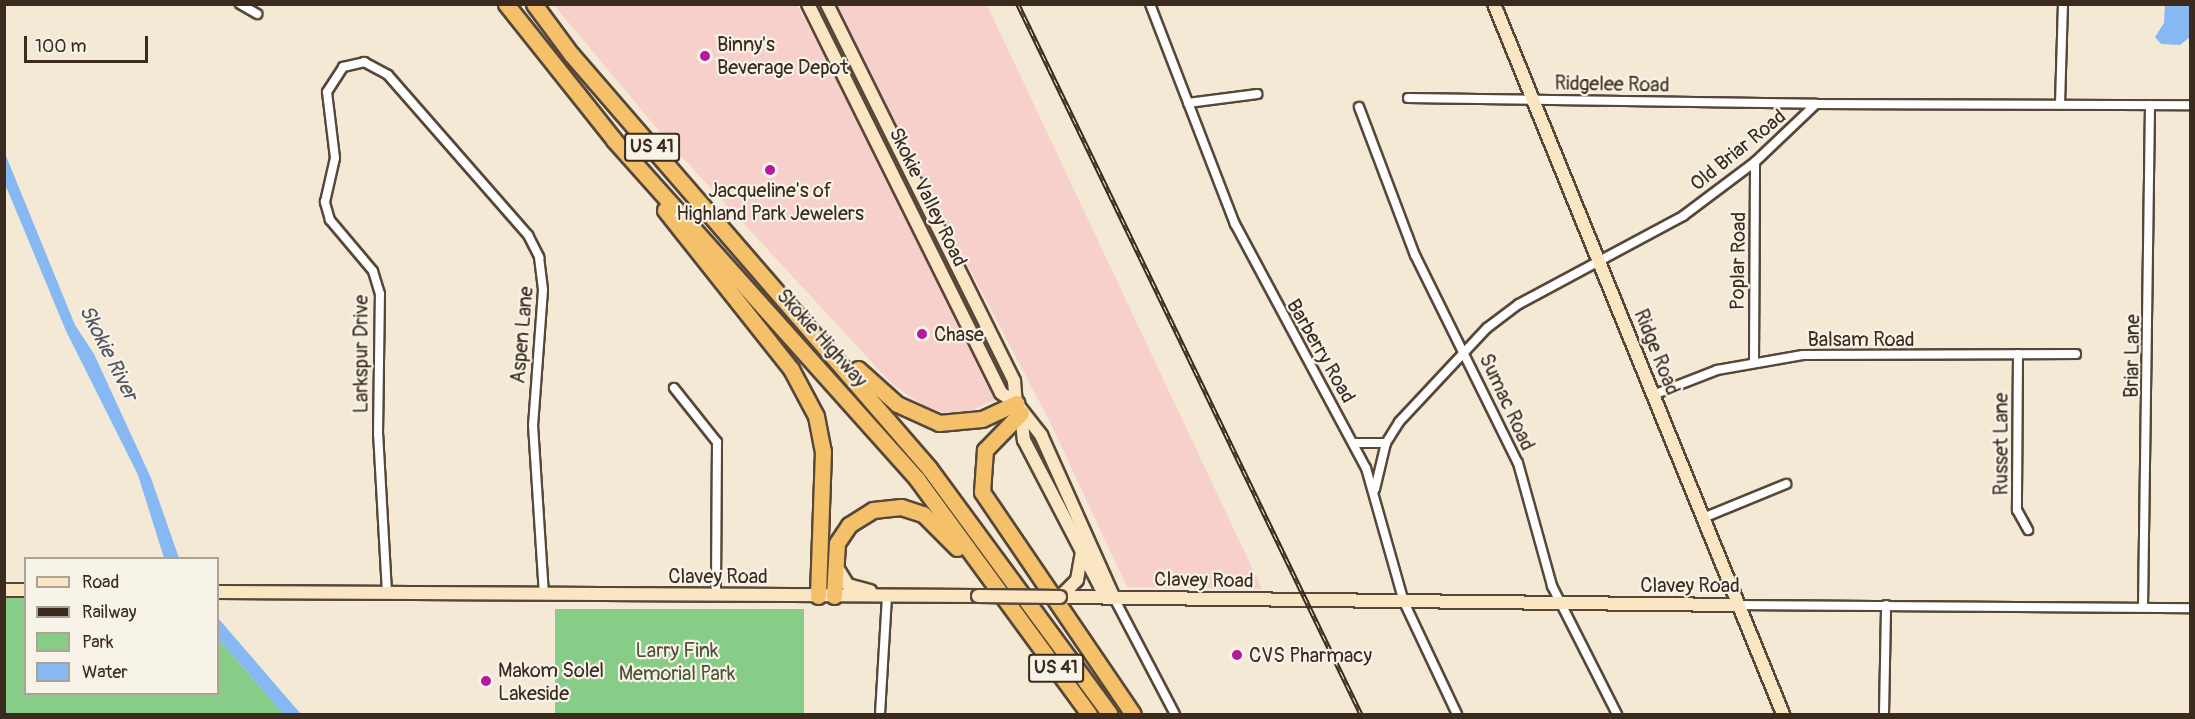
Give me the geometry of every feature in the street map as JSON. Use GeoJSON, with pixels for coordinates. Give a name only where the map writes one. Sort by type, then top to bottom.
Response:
{"type":"FeatureCollection","features":[{"type":"Feature","properties":{"kind":"highway","name":"Skokie Highway"},"geometry":{"type":"LineString","coordinates":[[506,4],[614,140],[917,479],[1088,714]]}},
{"type":"Feature","properties":{"kind":"highway","name":"Skokie Highway"},"geometry":{"type":"LineString","coordinates":[[534,4],[571,54],[774,286],[929,468],[1110,714]]}},
{"type":"Feature","properties":{"kind":"highway"},"geometry":{"type":"LineString","coordinates":[[614,140],[808,398],[823,451],[826,596]]}},
{"type":"Feature","properties":{"kind":"highway"},"geometry":{"type":"LineString","coordinates":[[774,286],[883,394],[912,413],[962,424],[1018,408]]}},
{"type":"Feature","properties":{"kind":"highway"},"geometry":{"type":"LineString","coordinates":[[1018,408],[986,450],[982,492],[1133,714]]}},
{"type":"Feature","properties":{"kind":"highway"},"geometry":{"type":"LineString","coordinates":[[826,596],[833,556],[842,533],[864,514],[891,506],[923,514],[948,536],[1088,714]]}},
{"type":"Feature","properties":{"kind":"main road","name":"Ridge Road"},"geometry":{"type":"LineString","coordinates":[[1494,4],[1783,714]]}},
{"type":"Feature","properties":{"kind":"main road"},"geometry":{"type":"LineString","coordinates":[[810,10],[827,5]]}},
{"type":"Feature","properties":{"kind":"main road","name":"Skokie Valley Road"},"geometry":{"type":"LineString","coordinates":[[827,5],[1014,381],[1024,440],[1100,586],[1114,598]]}},
{"type":"Feature","properties":{"kind":"main road","name":"Skokie Valley Road"},"geometry":{"type":"LineString","coordinates":[[810,10],[845,76],[1001,393],[1018,408],[1041,435],[1114,598]]}},
{"type":"Feature","properties":{"kind":"main road"},"geometry":{"type":"LineString","coordinates":[[845,76],[860,68]]}},
{"type":"Feature","properties":{"kind":"main road"},"geometry":{"type":"LineString","coordinates":[[1060,597],[1077,580],[1082,549]]}},
{"type":"Feature","properties":{"kind":"main road"},"geometry":{"type":"LineString","coordinates":[[833,556],[843,581],[886,595]]}},
{"type":"Feature","properties":{"kind":"main road"},"geometry":{"type":"LineString","coordinates":[[4,590],[24,590]]}},
{"type":"Feature","properties":{"kind":"main road","name":"Clavey Road"},"geometry":{"type":"LineString","coordinates":[[219,592],[886,595],[1738,605]]}},
{"type":"Feature","properties":{"kind":"street"},"geometry":{"type":"LineString","coordinates":[[240,4],[257,14]]}},
{"type":"Feature","properties":{"kind":"street","name":"Barberry Road"},"geometry":{"type":"LineString","coordinates":[[1150,4],[1188,103],[1268,293],[1354,443],[1375,489],[1404,602],[1457,714]]}},
{"type":"Feature","properties":{"kind":"street"},"geometry":{"type":"LineString","coordinates":[[2060,104],[2063,4]]}},
{"type":"Feature","properties":{"kind":"street","name":"Aspen Lane"},"geometry":{"type":"LineString","coordinates":[[327,98],[330,81],[343,67],[364,62],[381,68],[534,246],[543,279],[533,403],[544,595]]}},
{"type":"Feature","properties":{"kind":"street"},"geometry":{"type":"LineString","coordinates":[[1188,103],[1257,94]]}},
{"type":"Feature","properties":{"kind":"street","name":"Larkspur Drive"},"geometry":{"type":"LineString","coordinates":[[327,98],[335,158],[326,212],[373,271],[380,294],[378,434],[387,593]]}},
{"type":"Feature","properties":{"kind":"street","name":"Ridgelee Road"},"geometry":{"type":"LineString","coordinates":[[1408,98],[1816,104]]}},
{"type":"Feature","properties":{"kind":"street"},"geometry":{"type":"LineString","coordinates":[[1816,104],[2190,105]]}},
{"type":"Feature","properties":{"kind":"street","name":"Old Briar Road"},"geometry":{"type":"LineString","coordinates":[[1375,489],[1386,443],[1464,350],[1519,304],[1600,265],[1683,216],[1755,162],[1816,104]]}},
{"type":"Feature","properties":{"kind":"street","name":"Briar Lane"},"geometry":{"type":"LineString","coordinates":[[2143,607],[2150,105]]}},
{"type":"Feature","properties":{"kind":"street","name":"Sumac Road"},"geometry":{"type":"LineString","coordinates":[[1359,106],[1415,255],[1518,463],[1561,603],[1617,714]]}},
{"type":"Feature","properties":{"kind":"street","name":"Poplar Road"},"geometry":{"type":"LineString","coordinates":[[1754,361],[1755,162]]}},
{"type":"Feature","properties":{"kind":"street","name":"Balsam Road"},"geometry":{"type":"LineString","coordinates":[[1653,395],[1754,361],[1816,354],[2076,354]]}},
{"type":"Feature","properties":{"kind":"street","name":"Russet Lane"},"geometry":{"type":"LineString","coordinates":[[2018,354],[2017,510],[2028,530]]}},
{"type":"Feature","properties":{"kind":"street"},"geometry":{"type":"LineString","coordinates":[[674,388],[717,442],[716,596]]}},
{"type":"Feature","properties":{"kind":"street"},"geometry":{"type":"LineString","coordinates":[[1354,443],[1386,443]]}},
{"type":"Feature","properties":{"kind":"street"},"geometry":{"type":"LineString","coordinates":[[1703,518],[1786,484]]}},
{"type":"Feature","properties":{"kind":"street"},"geometry":{"type":"LineString","coordinates":[[880,714],[886,595]]}},
{"type":"Feature","properties":{"kind":"street","name":"Skokie Valley Road"},"geometry":{"type":"LineString","coordinates":[[1114,598],[1175,714]]}},
{"type":"Feature","properties":{"kind":"street","name":"Clavey Road"},"geometry":{"type":"LineString","coordinates":[[1738,605],[2190,608]]}},
{"type":"Feature","properties":{"kind":"street"},"geometry":{"type":"LineString","coordinates":[[1884,714],[1886,605]]}},
{"type":"Feature","properties":{"kind":"shaded area"},"geometry":{"type":"Polygon","coordinates":[[[554,5],[797,5],[903,205],[995,400],[957,417],[924,406],[892,384],[671,145],[554,5]]]}},
{"type":"Feature","properties":{"kind":"shaded area"},"geometry":{"type":"Polygon","coordinates":[[[831,5],[987,5],[1262,589],[1127,587],[1050,422],[831,5]]]}},
{"type":"Feature","properties":{"kind":"green space"},"geometry":{"type":"Polygon","coordinates":[[[4,597],[24,597],[24,695],[219,695],[219,639],[283,714],[5,714],[4,597]]]}},
{"type":"Feature","properties":{"kind":"green space","name":"Larry Fink Memorial Park"},"geometry":{"type":"Polygon","coordinates":[[[555,609],[804,609],[804,714],[555,714],[555,609]]]}},
{"type":"Feature","properties":{"kind":"water"},"geometry":{"type":"Polygon","coordinates":[[[2165,4],[2190,5],[2190,37],[2180,45],[2161,44],[2155,37],[2164,23],[2165,4]]]}},
{"type":"Feature","properties":{"kind":"water"},"geometry":{"type":"Polygon","coordinates":[[[4,151],[75,325],[94,354],[151,478],[179,557],[164,557],[138,475],[66,331],[5,184],[4,151]]]}},
{"type":"Feature","properties":{"kind":"water"},"geometry":{"type":"Polygon","coordinates":[[[219,619],[301,714],[283,714],[219,639],[219,619]]]}},
{"type":"Feature","properties":{"kind":"railway"},"geometry":{"type":"LineString","coordinates":[[1018,4],[1361,714]]}},
{"type":"Feature","properties":{"kind":"place","name":"Binny's Beverage Depot"},"geometry":{"type":"Point","coordinates":[705,56]}},
{"type":"Feature","properties":{"kind":"place","name":"Jacqueline's of Highland Park Jewelers"},"geometry":{"type":"Point","coordinates":[770,170]}},
{"type":"Feature","properties":{"kind":"place","name":"Chase"},"geometry":{"type":"Point","coordinates":[922,334]}},
{"type":"Feature","properties":{"kind":"place","name":"CVS Pharmacy"},"geometry":{"type":"Point","coordinates":[1237,655]}},
{"type":"Feature","properties":{"kind":"place","name":"Makom Solel Lakeside"},"geometry":{"type":"Point","coordinates":[486,681]}},
{"type":"Feature","properties":{"kind":"water label","name":"Skokie River"},"geometry":{"type":"Point","coordinates":[108,353]}}]}
